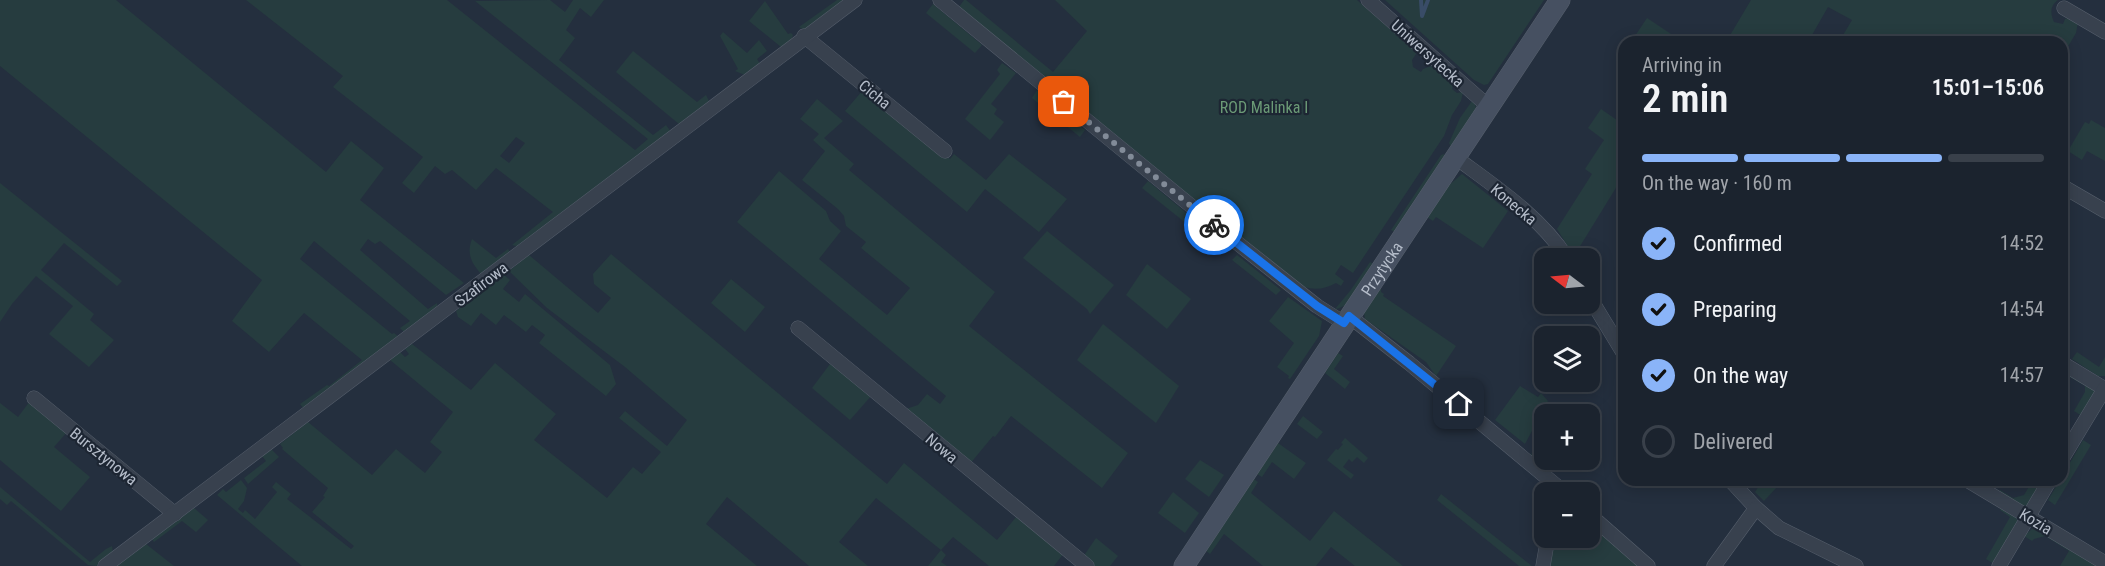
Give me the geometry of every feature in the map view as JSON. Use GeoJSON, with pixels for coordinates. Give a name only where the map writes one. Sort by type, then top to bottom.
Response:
{"type":"FeatureCollection","features":[{"type":"Feature","properties":{"kind":"main road","name":"Przytycka"},"geometry":{"type":"LineString","coordinates":[[1184,566],[1560,0]]}},
{"type":"Feature","properties":{"kind":"street","name":"Szafirowa"},"geometry":{"type":"LineString","coordinates":[[105,566],[441,314],[804,36],[855,0]]}},
{"type":"Feature","properties":{"kind":"street"},"geometry":{"type":"LineString","coordinates":[[940,0],[1317,306],[1347,320],[1409,363],[1550,482]]}},
{"type":"Feature","properties":{"kind":"street","name":"Uniwersytecka"},"geometry":{"type":"LineString","coordinates":[[1368,0],[1489,107]]}},
{"type":"Feature","properties":{"kind":"street"},"geometry":{"type":"LineString","coordinates":[[2064,8],[2105,32]]}},
{"type":"Feature","properties":{"kind":"street","name":"Cicha"},"geometry":{"type":"LineString","coordinates":[[804,36],[945,151]]}},
{"type":"Feature","properties":{"kind":"street","name":"Konecka"},"geometry":{"type":"LineString","coordinates":[[1455,157],[1538,223],[1560,248]]}},
{"type":"Feature","properties":{"kind":"street"},"geometry":{"type":"LineString","coordinates":[[2068,189],[2105,211]]}},
{"type":"Feature","properties":{"kind":"street"},"geometry":{"type":"LineString","coordinates":[[1600,314],[1618,344]]}},
{"type":"Feature","properties":{"kind":"street","name":"Nowa"},"geometry":{"type":"LineString","coordinates":[[798,328],[1087,566]]}},
{"type":"Feature","properties":{"kind":"street"},"geometry":{"type":"LineString","coordinates":[[2068,366],[2105,388],[2068,449]]}},
{"type":"Feature","properties":{"kind":"street","name":"Bursztynowa"},"geometry":{"type":"LineString","coordinates":[[34,398],[175,514]]}},
{"type":"Feature","properties":{"kind":"street"},"geometry":{"type":"LineString","coordinates":[[1736,486],[1779,528],[1856,566]]}},
{"type":"Feature","properties":{"kind":"street","name":"Kozia"},"geometry":{"type":"LineString","coordinates":[[1977,486],[2105,563]]}},
{"type":"Feature","properties":{"kind":"street"},"geometry":{"type":"LineString","coordinates":[[1999,566],[2046,486]]}},
{"type":"Feature","properties":{"kind":"street"},"geometry":{"type":"LineString","coordinates":[[1714,566],[1756,508]]}},
{"type":"Feature","properties":{"kind":"street"},"geometry":{"type":"LineString","coordinates":[[1600,524],[1648,566]]}},
{"type":"Feature","properties":{"kind":"street"},"geometry":{"type":"LineString","coordinates":[[1543,566],[1546,548]]}},
{"type":"Feature","properties":{"kind":"green space"},"geometry":{"type":"Polygon","coordinates":[[[0,0],[116,0],[326,172],[351,141],[384,168],[360,200],[464,283],[446,295],[380,241],[375,244],[368,239],[360,250],[428,309],[437,303],[437,308],[405,333],[400,328],[410,321],[314,241],[300,259],[392,334],[399,337],[304,409],[300,404],[327,385],[329,386],[362,360],[304,313],[269,352],[232,321],[262,280],[0,66],[0,0]]]}},
{"type":"Feature","properties":{"kind":"green space"},"geometry":{"type":"Polygon","coordinates":[[[246,0],[447,0],[635,150],[648,139],[475,1],[550,0],[565,12],[573,0],[604,0],[591,17],[580,8],[566,30],[575,38],[559,60],[653,135],[666,125],[671,132],[519,247],[512,245],[553,212],[496,168],[476,190],[452,170],[445,174],[435,166],[414,193],[402,183],[423,157],[333,87],[343,76],[246,0]],[[516,137],[500,156],[509,163],[525,143],[516,137]]]}},
{"type":"Feature","properties":{"kind":"green space"},"geometry":{"type":"Polygon","coordinates":[[[837,0],[846,0],[804,30],[799,27],[837,0]]]}},
{"type":"Feature","properties":{"kind":"green space","name":"ROD Malinka I"},"geometry":{"type":"Polygon","coordinates":[[[964,0],[1053,72],[1087,31],[1055,0],[1357,0],[1415,51],[1416,54],[1412,60],[1413,67],[1421,72],[1431,66],[1453,84],[1452,89],[1457,93],[1463,92],[1444,136],[1353,273],[1341,265],[1335,274],[1344,281],[1341,286],[1336,283],[1319,289],[1308,288],[1291,280],[959,7],[964,0]]]}},
{"type":"Feature","properties":{"kind":"green space"},"geometry":{"type":"Polygon","coordinates":[[[1385,0],[1544,0],[1488,84],[1484,85],[1474,80],[1385,0]]]}},
{"type":"Feature","properties":{"kind":"green space"},"geometry":{"type":"Polygon","coordinates":[[[1751,0],[2058,0],[2052,10],[2054,22],[2063,24],[2065,19],[2069,18],[2078,22],[2076,33],[2068,47],[2068,36],[1843,36],[1852,20],[1828,7],[1811,36],[1730,36],[1751,0]]]}},
{"type":"Feature","properties":{"kind":"green space"},"geometry":{"type":"Polygon","coordinates":[[[765,1],[788,34],[793,35],[791,41],[781,47],[749,21],[765,1]]]}},
{"type":"Feature","properties":{"kind":"green space"},"geometry":{"type":"Polygon","coordinates":[[[933,4],[982,45],[975,53],[926,13],[933,4]]]}},
{"type":"Feature","properties":{"kind":"green space"},"geometry":{"type":"Polygon","coordinates":[[[1647,18],[1674,36],[1635,36],[1647,18]]]}},
{"type":"Feature","properties":{"kind":"green space"},"geometry":{"type":"Polygon","coordinates":[[[723,32],[747,53],[759,40],[767,51],[757,59],[760,64],[745,75],[735,71],[738,69],[720,36],[723,32]]]}},
{"type":"Feature","properties":{"kind":"green space"},"geometry":{"type":"Polygon","coordinates":[[[633,51],[697,102],[706,95],[709,101],[679,124],[616,72],[633,51]]]}},
{"type":"Feature","properties":{"kind":"green space"},"geometry":{"type":"Polygon","coordinates":[[[1002,63],[1016,73],[991,104],[997,109],[994,114],[1004,122],[990,140],[965,119],[1000,74],[997,70],[1002,63]]]}},
{"type":"Feature","properties":{"kind":"green space"},"geometry":{"type":"Polygon","coordinates":[[[863,90],[950,159],[954,154],[986,180],[1009,154],[1067,199],[1039,232],[985,189],[967,212],[845,111],[863,90]]]}},
{"type":"Feature","properties":{"kind":"green space"},"geometry":{"type":"Polygon","coordinates":[[[1037,90],[1085,130],[1080,137],[1032,98],[1037,90]]]}},
{"type":"Feature","properties":{"kind":"green space"},"geometry":{"type":"Polygon","coordinates":[[[817,99],[843,121],[824,138],[854,164],[849,170],[995,292],[969,326],[1128,453],[1102,488],[1011,416],[969,465],[906,409],[918,405],[927,394],[940,404],[946,396],[737,222],[779,171],[826,211],[830,221],[841,231],[819,259],[887,315],[910,288],[861,248],[866,242],[846,226],[844,216],[838,209],[802,180],[825,151],[813,140],[819,134],[800,119],[817,99]]]}},
{"type":"Feature","properties":{"kind":"green space"},"geometry":{"type":"Polygon","coordinates":[[[1472,101],[1476,109],[1451,147],[1449,143],[1460,118],[1472,101]]]}},
{"type":"Feature","properties":{"kind":"green space"},"geometry":{"type":"Polygon","coordinates":[[[1601,109],[1618,121],[1618,184],[1579,248],[1569,248],[1557,229],[1592,174],[1585,169],[1604,140],[1588,128],[1601,109]]]}},
{"type":"Feature","properties":{"kind":"green space"},"geometry":{"type":"Polygon","coordinates":[[[2091,120],[2105,128],[2105,161],[2087,151],[2082,160],[2068,151],[2085,122],[2089,124],[2091,120]]]}},
{"type":"Feature","properties":{"kind":"green space"},"geometry":{"type":"Polygon","coordinates":[[[1441,155],[1446,156],[1396,233],[1391,230],[1441,155]]]}},
{"type":"Feature","properties":{"kind":"green space"},"geometry":{"type":"Polygon","coordinates":[[[1462,174],[1508,211],[1483,248],[1436,217],[1433,221],[1427,217],[1448,186],[1462,174]]]}},
{"type":"Feature","properties":{"kind":"green space"},"geometry":{"type":"Polygon","coordinates":[[[1148,181],[1202,226],[1197,232],[1142,188],[1148,181]]]}},
{"type":"Feature","properties":{"kind":"green space"},"geometry":{"type":"Polygon","coordinates":[[[0,183],[122,281],[117,286],[64,243],[41,270],[94,314],[90,320],[114,340],[89,367],[49,334],[73,306],[36,276],[0,322],[0,183]]]}},
{"type":"Feature","properties":{"kind":"green space"},"geometry":{"type":"Polygon","coordinates":[[[1047,231],[1114,285],[1090,314],[1087,309],[1023,258],[1047,231]]]}},
{"type":"Feature","properties":{"kind":"green space"},"geometry":{"type":"Polygon","coordinates":[[[472,239],[496,258],[508,249],[510,252],[482,275],[471,258],[472,239]]]}},
{"type":"Feature","properties":{"kind":"green space"},"geometry":{"type":"Polygon","coordinates":[[[611,254],[887,484],[904,463],[997,540],[1017,516],[1064,553],[1054,566],[989,566],[953,537],[941,550],[876,498],[839,542],[868,566],[809,566],[727,497],[706,524],[757,566],[302,566],[217,495],[223,489],[226,492],[241,480],[247,488],[244,501],[238,509],[243,513],[245,510],[255,519],[277,492],[272,487],[276,482],[291,494],[287,499],[351,549],[354,546],[312,512],[325,497],[323,496],[328,488],[282,449],[280,444],[308,422],[372,475],[396,449],[425,473],[442,452],[430,442],[453,412],[390,360],[400,352],[405,357],[409,354],[405,349],[412,344],[471,390],[495,363],[556,414],[534,440],[607,498],[633,467],[642,474],[661,452],[619,418],[625,411],[667,446],[687,420],[625,367],[547,308],[509,271],[529,255],[598,313],[611,298],[594,284],[593,274],[611,254]]]}},
{"type":"Feature","properties":{"kind":"green space"},"geometry":{"type":"Polygon","coordinates":[[[1237,255],[1281,290],[1276,295],[1232,260],[1237,255]]]}},
{"type":"Feature","properties":{"kind":"green space"},"geometry":{"type":"Polygon","coordinates":[[[1370,262],[1375,265],[1358,292],[1347,304],[1335,309],[1350,291],[1370,262]]]}},
{"type":"Feature","properties":{"kind":"green space"},"geometry":{"type":"Polygon","coordinates":[[[1147,264],[1191,299],[1167,329],[1126,295],[1147,264]]]}},
{"type":"Feature","properties":{"kind":"green space"},"geometry":{"type":"Polygon","coordinates":[[[504,275],[510,280],[503,289],[519,302],[525,294],[610,365],[616,384],[606,396],[539,343],[545,335],[532,325],[526,332],[504,315],[496,325],[481,313],[471,326],[458,317],[456,311],[504,275]]]}},
{"type":"Feature","properties":{"kind":"green space"},"geometry":{"type":"Polygon","coordinates":[[[731,279],[765,307],[745,332],[711,303],[731,279]]]}},
{"type":"Feature","properties":{"kind":"green space"},"geometry":{"type":"Polygon","coordinates":[[[1380,287],[1383,296],[1456,346],[1436,376],[1426,362],[1365,319],[1364,312],[1380,287]]]}},
{"type":"Feature","properties":{"kind":"green space"},"geometry":{"type":"Polygon","coordinates":[[[1288,297],[1322,321],[1319,336],[1290,379],[1277,367],[1294,343],[1269,321],[1288,297]]]}},
{"type":"Feature","properties":{"kind":"green space"},"geometry":{"type":"Polygon","coordinates":[[[1103,324],[1179,386],[1156,423],[1077,360],[1103,324]]]}},
{"type":"Feature","properties":{"kind":"green space"},"geometry":{"type":"Polygon","coordinates":[[[2077,352],[2099,367],[2105,357],[2105,376],[2098,376],[2072,359],[2077,352]]]}},
{"type":"Feature","properties":{"kind":"green space"},"geometry":{"type":"Polygon","coordinates":[[[1338,353],[1343,356],[1334,369],[1350,382],[1345,389],[1325,373],[1338,353]]]}},
{"type":"Feature","properties":{"kind":"green space"},"geometry":{"type":"Polygon","coordinates":[[[830,364],[836,366],[872,395],[850,420],[812,388],[830,364]]]}},
{"type":"Feature","properties":{"kind":"green space"},"geometry":{"type":"Polygon","coordinates":[[[2068,372],[2094,389],[2094,394],[2082,416],[2074,411],[2085,392],[2085,386],[2068,376],[2068,372]]]}},
{"type":"Feature","properties":{"kind":"green space"},"geometry":{"type":"Polygon","coordinates":[[[1520,386],[1538,397],[1541,393],[1548,401],[1546,404],[1534,404],[1534,427],[1525,444],[1495,420],[1520,386]]]}},
{"type":"Feature","properties":{"kind":"green space"},"geometry":{"type":"Polygon","coordinates":[[[30,401],[67,432],[54,447],[90,477],[61,511],[0,460],[0,403],[18,417],[30,401]]]}},
{"type":"Feature","properties":{"kind":"green space"},"geometry":{"type":"Polygon","coordinates":[[[1303,416],[1323,432],[1317,439],[1297,424],[1303,416]]]}},
{"type":"Feature","properties":{"kind":"green space"},"geometry":{"type":"Polygon","coordinates":[[[1345,438],[1368,458],[1364,463],[1357,457],[1352,462],[1349,459],[1343,467],[1354,475],[1351,479],[1327,460],[1343,444],[1341,443],[1345,438]]]}},
{"type":"Feature","properties":{"kind":"green space"},"geometry":{"type":"Polygon","coordinates":[[[2083,440],[2091,445],[2068,483],[2068,466],[2083,440]]]}},
{"type":"Feature","properties":{"kind":"green space"},"geometry":{"type":"Polygon","coordinates":[[[1278,443],[1306,463],[1294,479],[1272,462],[1262,477],[1257,474],[1278,443]]]}},
{"type":"Feature","properties":{"kind":"green space"},"geometry":{"type":"Polygon","coordinates":[[[271,449],[279,457],[248,484],[244,478],[266,461],[262,456],[271,449]]]}},
{"type":"Feature","properties":{"kind":"green space"},"geometry":{"type":"Polygon","coordinates":[[[1200,460],[1224,475],[1209,497],[1185,479],[1200,460]]]}},
{"type":"Feature","properties":{"kind":"green space"},"geometry":{"type":"Polygon","coordinates":[[[1254,479],[1258,482],[1251,493],[1310,541],[1334,511],[1403,566],[1355,566],[1331,547],[1316,566],[1263,566],[1224,534],[1210,554],[1206,551],[1254,479]]]}},
{"type":"Feature","properties":{"kind":"green space"},"geometry":{"type":"Polygon","coordinates":[[[1759,486],[1778,486],[1764,501],[1755,492],[1759,486]]]}},
{"type":"Feature","properties":{"kind":"green space"},"geometry":{"type":"Polygon","coordinates":[[[2029,486],[2040,486],[2028,505],[2022,506],[1999,493],[2000,490],[2013,498],[2024,495],[2029,486]]]}},
{"type":"Feature","properties":{"kind":"green space"},"geometry":{"type":"Polygon","coordinates":[[[2056,486],[2066,486],[2055,505],[2048,500],[2056,486]]]}},
{"type":"Feature","properties":{"kind":"green space"},"geometry":{"type":"Polygon","coordinates":[[[0,487],[90,562],[112,546],[113,553],[96,566],[88,565],[11,501],[7,505],[0,499],[0,487]]]}},
{"type":"Feature","properties":{"kind":"green space"},"geometry":{"type":"Polygon","coordinates":[[[1173,492],[1199,513],[1185,533],[1158,513],[1173,492]]]}},
{"type":"Feature","properties":{"kind":"green space"},"geometry":{"type":"Polygon","coordinates":[[[1441,494],[1532,566],[1519,566],[1437,500],[1441,494]]]}},
{"type":"Feature","properties":{"kind":"green space"},"geometry":{"type":"Polygon","coordinates":[[[2002,507],[2016,516],[2018,522],[1994,564],[1986,559],[2010,517],[2000,510],[2002,507]]]}},
{"type":"Feature","properties":{"kind":"green space"},"geometry":{"type":"Polygon","coordinates":[[[194,508],[208,520],[196,532],[182,521],[154,542],[152,539],[194,508]]]}},
{"type":"Feature","properties":{"kind":"green space"},"geometry":{"type":"Polygon","coordinates":[[[2032,529],[2041,531],[2100,566],[2060,566],[2069,551],[2045,536],[2032,541],[2024,536],[2032,529]]]}},
{"type":"Feature","properties":{"kind":"green space"},"geometry":{"type":"Polygon","coordinates":[[[1600,530],[1642,566],[1547,566],[1551,548],[1600,548],[1600,530]]]}},
{"type":"Feature","properties":{"kind":"green space"},"geometry":{"type":"Polygon","coordinates":[[[1096,538],[1118,556],[1110,566],[1095,566],[1083,557],[1096,538]]]}},
{"type":"Feature","properties":{"kind":"green space"},"geometry":{"type":"Polygon","coordinates":[[[146,544],[174,566],[117,566],[146,544]]]}},
{"type":"Feature","properties":{"kind":"green space"},"geometry":{"type":"Polygon","coordinates":[[[941,550],[946,555],[941,562],[947,566],[928,566],[941,550]]]}},
{"type":"Feature","properties":{"kind":"waterway"},"geometry":{"type":"LineString","coordinates":[[1421,0],[1422,16],[1428,0]]}},
{"type":"Feature","properties":{"kind":"way so far"},"geometry":{"type":"LineString","coordinates":[[1064,102],[1214,225]]}},
{"type":"Feature","properties":{"kind":"route"},"geometry":{"type":"LineString","coordinates":[[1214,225],[1317,306],[1344,323],[1349,316],[1459,404]]}}]}
